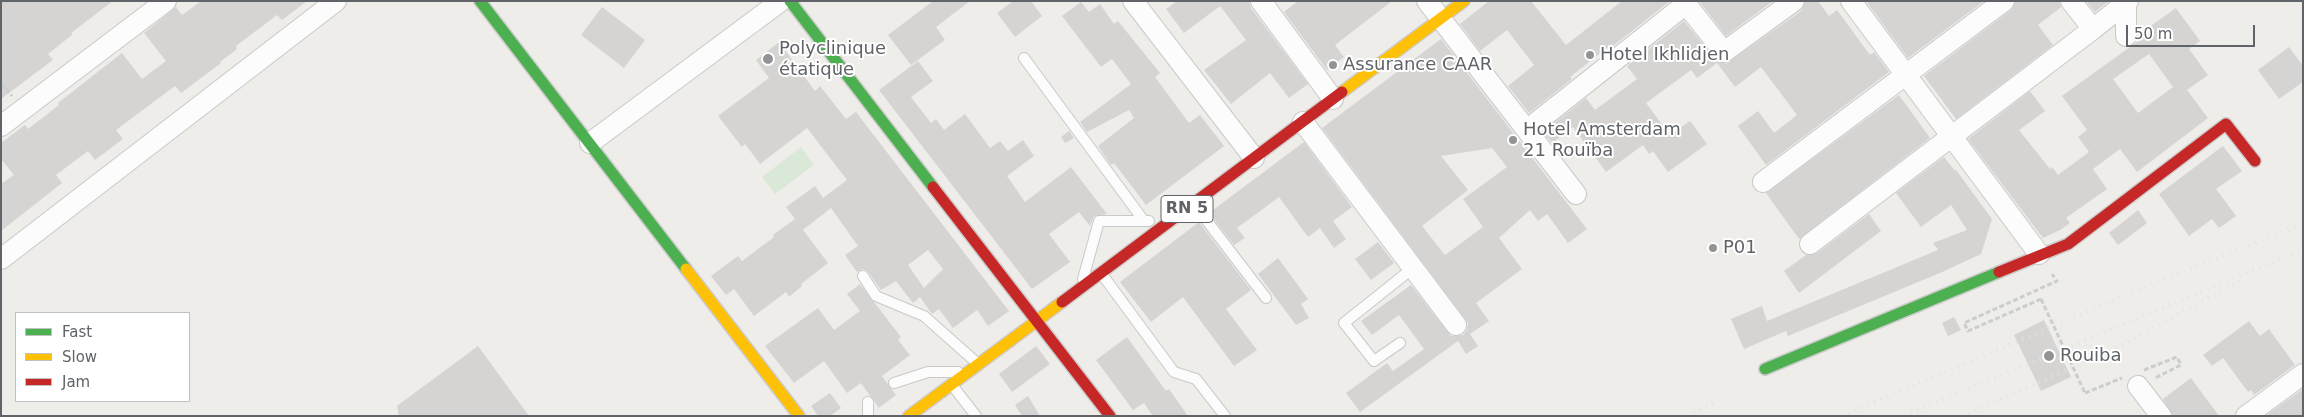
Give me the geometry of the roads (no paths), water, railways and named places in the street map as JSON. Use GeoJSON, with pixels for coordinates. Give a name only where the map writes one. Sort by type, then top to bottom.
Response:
{"type":"FeatureCollection","features":[{"type":"Feature","properties":{"kind":"main road"},"geometry":{"type":"LineString","coordinates":[[480,1],[799,416]]}},
{"type":"Feature","properties":{"kind":"main road"},"geometry":{"type":"LineString","coordinates":[[790,1],[1110,416]]}},
{"type":"Feature","properties":{"kind":"main road","name":"RN 5"},"geometry":{"type":"LineString","coordinates":[[909,416],[1464,1]]}},
{"type":"Feature","properties":{"kind":"main road"},"geometry":{"type":"LineString","coordinates":[[1765,369],[2039,254],[2068,244],[2226,124],[2255,162]]}},
{"type":"Feature","properties":{"kind":"street"},"geometry":{"type":"LineString","coordinates":[[1,126],[166,1]]}},
{"type":"Feature","properties":{"kind":"street"},"geometry":{"type":"LineString","coordinates":[[1,259],[336,1]]}},
{"type":"Feature","properties":{"kind":"street"},"geometry":{"type":"LineString","coordinates":[[590,144],[781,1]]}},
{"type":"Feature","properties":{"kind":"street"},"geometry":{"type":"LineString","coordinates":[[1133,1],[1254,158]]}},
{"type":"Feature","properties":{"kind":"street"},"geometry":{"type":"LineString","coordinates":[[1261,1],[1333,99]]}},
{"type":"Feature","properties":{"kind":"street"},"geometry":{"type":"LineString","coordinates":[[1427,1],[1528,129],[1576,194]]}},
{"type":"Feature","properties":{"kind":"street"},"geometry":{"type":"LineString","coordinates":[[1528,129],[1686,4],[1724,52],[1794,1]]}},
{"type":"Feature","properties":{"kind":"street"},"geometry":{"type":"LineString","coordinates":[[1851,1],[2039,254]]}},
{"type":"Feature","properties":{"kind":"street"},"geometry":{"type":"LineString","coordinates":[[1763,182],[2004,1]]}},
{"type":"Feature","properties":{"kind":"street"},"geometry":{"type":"LineString","coordinates":[[2071,1],[2093,29]]}},
{"type":"Feature","properties":{"kind":"street"},"geometry":{"type":"LineString","coordinates":[[1810,244],[2127,2]]}},
{"type":"Feature","properties":{"kind":"street"},"geometry":{"type":"LineString","coordinates":[[2126,36],[2127,2]]}},
{"type":"Feature","properties":{"kind":"street"},"geometry":{"type":"LineString","coordinates":[[1303,122],[1456,325]]}},
{"type":"Feature","properties":{"kind":"street"},"geometry":{"type":"LineString","coordinates":[[2246,416],[2303,374]]}},
{"type":"Feature","properties":{"kind":"street"},"geometry":{"type":"LineString","coordinates":[[2138,386],[2161,416]]}},
{"type":"Feature","properties":{"kind":"lane"},"geometry":{"type":"LineString","coordinates":[[1024,58],[1144,221]]}},
{"type":"Feature","properties":{"kind":"lane"},"geometry":{"type":"LineString","coordinates":[[1194,203],[1266,298]]}},
{"type":"Feature","properties":{"kind":"lane"},"geometry":{"type":"LineString","coordinates":[[1081,287],[1099,221],[1172,219]]}},
{"type":"Feature","properties":{"kind":"lane"},"geometry":{"type":"LineString","coordinates":[[1400,343],[1374,361],[1344,323],[1413,268]]}},
{"type":"Feature","properties":{"kind":"lane"},"geometry":{"type":"LineString","coordinates":[[1100,273],[1174,372],[1196,379],[1225,416]]}},
{"type":"Feature","properties":{"kind":"lane"},"geometry":{"type":"LineString","coordinates":[[863,276],[876,296],[924,316],[978,364]]}},
{"type":"Feature","properties":{"kind":"lane"},"geometry":{"type":"LineString","coordinates":[[894,383],[928,372],[968,372]]}},
{"type":"Feature","properties":{"kind":"lane"},"geometry":{"type":"LineString","coordinates":[[951,384],[976,416]]}},
{"type":"Feature","properties":{"kind":"lane"},"geometry":{"type":"LineString","coordinates":[[868,402],[868,416]]}},
{"type":"Feature","properties":{"kind":"railway"},"geometry":{"type":"LineString","coordinates":[[1842,416],[2160,281],[2303,224]]}},
{"type":"Feature","properties":{"kind":"railway"},"geometry":{"type":"LineString","coordinates":[[1904,416],[2303,249]]}},
{"type":"Feature","properties":{"kind":"railway"},"geometry":{"type":"LineString","coordinates":[[1962,416],[2112,350],[2240,281]]}},
{"type":"Feature","properties":{"kind":"railway"},"geometry":{"type":"LineString","coordinates":[[1687,416],[1717,401]]}},
{"type":"Feature","properties":{"kind":"place","name":"Hotel Ikhlidjen"},"geometry":{"type":"Point","coordinates":[1590,55]}},
{"type":"Feature","properties":{"kind":"place","name":"Polyclinique étatique"},"geometry":{"type":"Point","coordinates":[768,59]}},
{"type":"Feature","properties":{"kind":"place","name":"Assurance CAAR"},"geometry":{"type":"Point","coordinates":[1333,65]}},
{"type":"Feature","properties":{"kind":"place","name":"Hotel Amsterdam 21 Rouïba"},"geometry":{"type":"Point","coordinates":[1513,140]}},
{"type":"Feature","properties":{"kind":"place","name":"P01"},"geometry":{"type":"Point","coordinates":[1713,248]}},
{"type":"Feature","properties":{"kind":"place","name":"Rouiba"},"geometry":{"type":"Point","coordinates":[2049,356]}}]}
